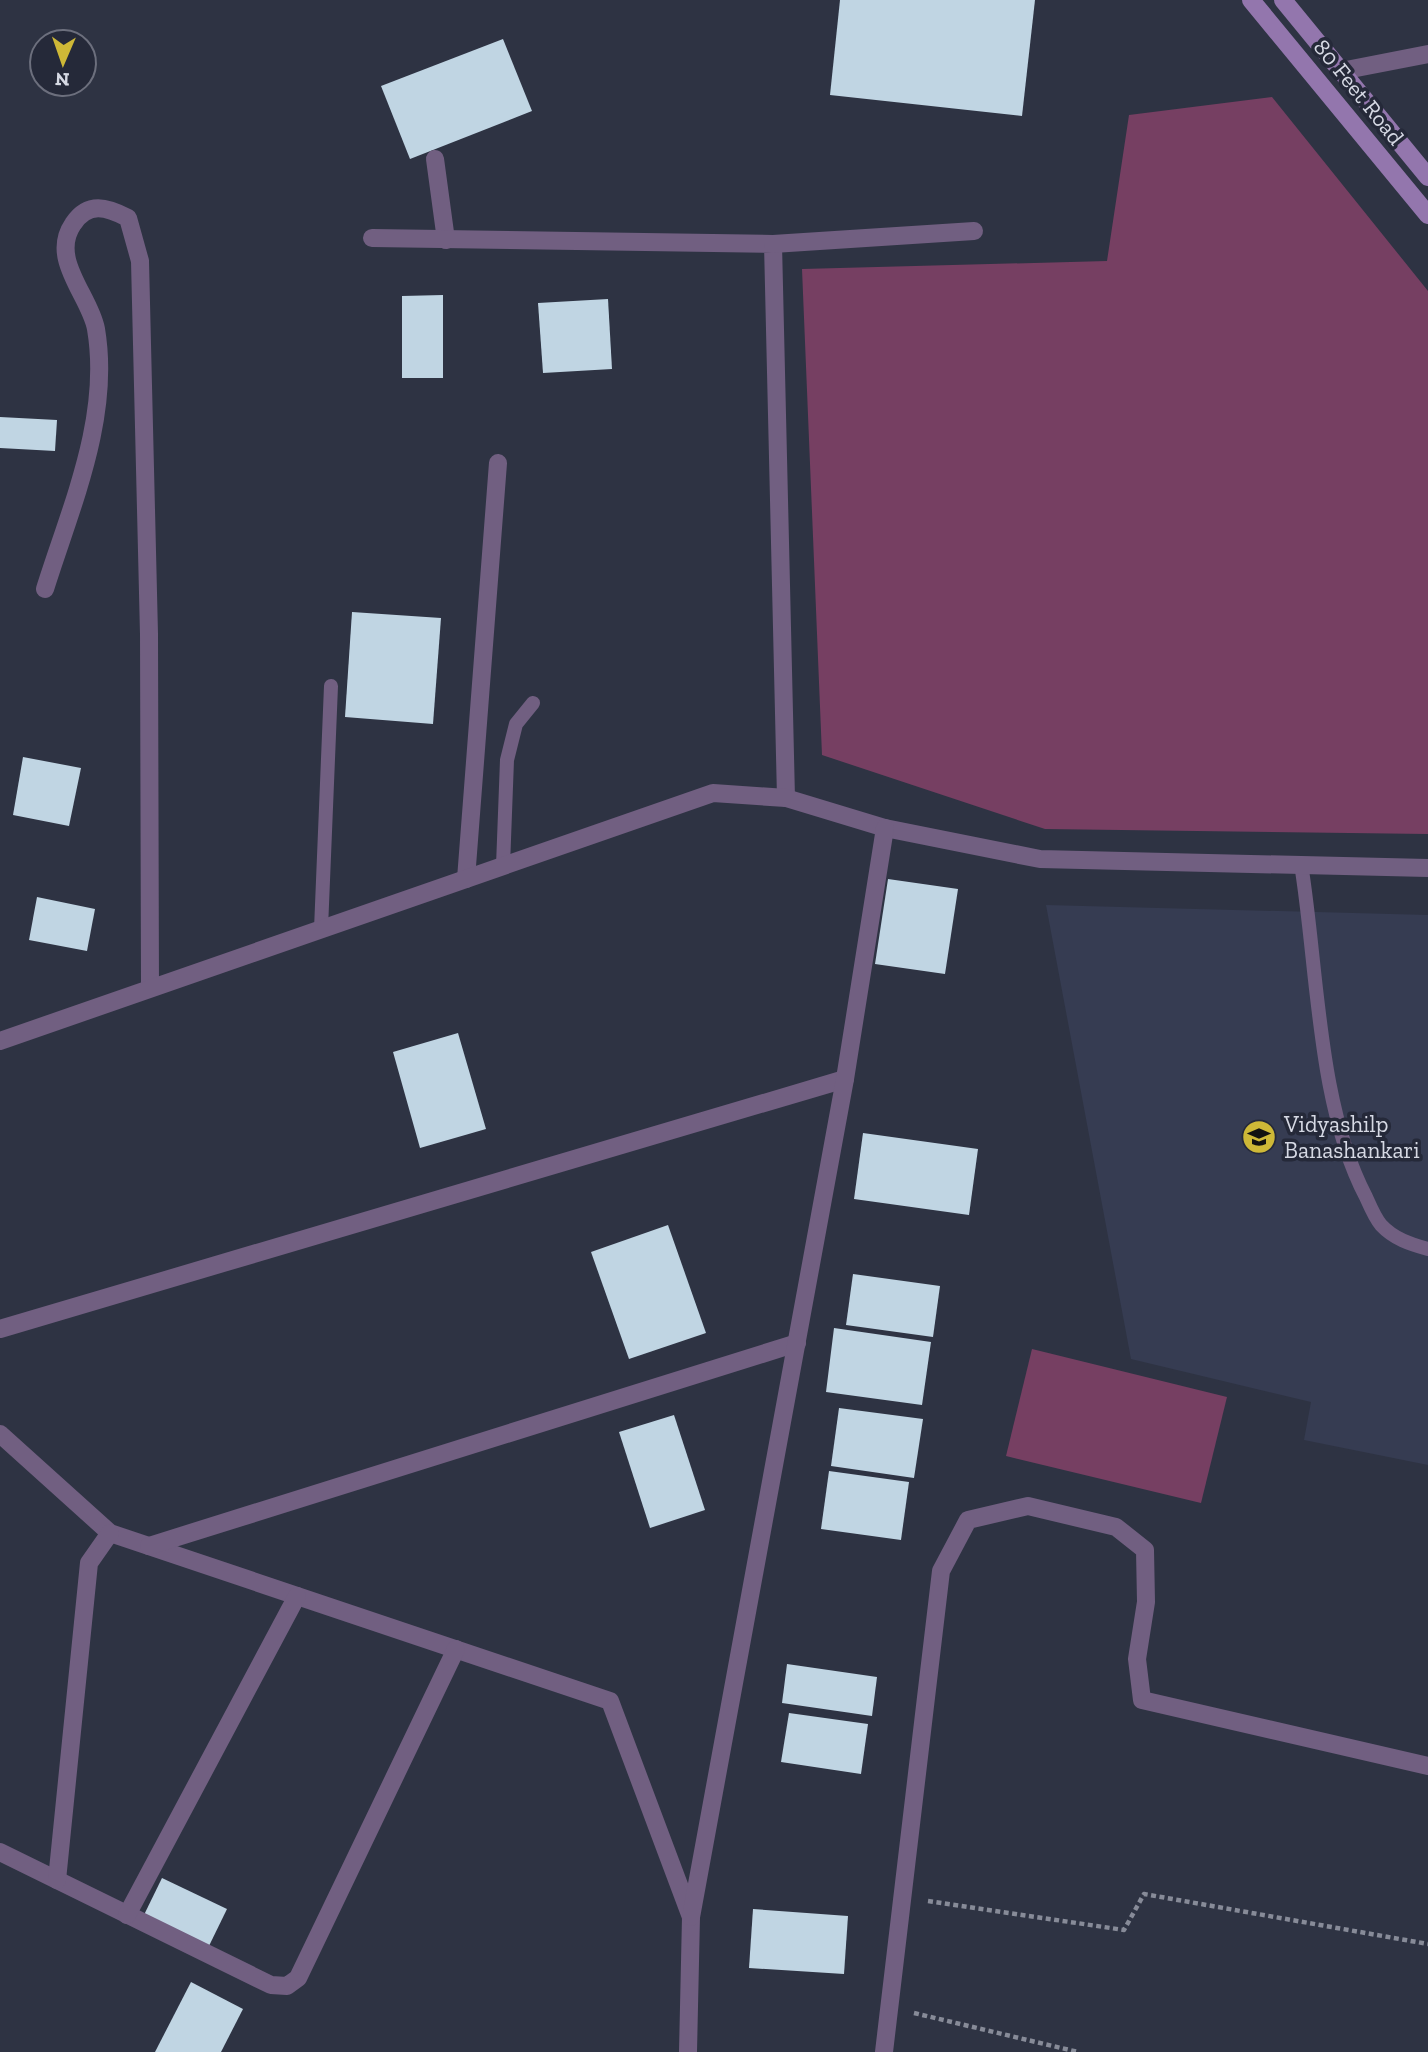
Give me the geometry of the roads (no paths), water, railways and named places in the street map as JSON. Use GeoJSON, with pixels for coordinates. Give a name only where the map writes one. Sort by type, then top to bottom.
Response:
{"type":"FeatureCollection","features":[{"type":"Feature","properties":{"kind":"main road","name":"80 Feet Road"},"geometry":{"type":"LineString","coordinates":[[1251,0],[1428,215]]}},
{"type":"Feature","properties":{"kind":"main road","name":"80 Feet Road"},"geometry":{"type":"LineString","coordinates":[[1283,0],[1428,177]]}},
{"type":"Feature","properties":{"kind":"street"},"geometry":{"type":"LineString","coordinates":[[1341,71],[1428,54]]}},
{"type":"Feature","properties":{"kind":"street"},"geometry":{"type":"LineString","coordinates":[[435,159],[446,240]]}},
{"type":"Feature","properties":{"kind":"street"},"geometry":{"type":"LineString","coordinates":[[45,589],[92,439],[100,383],[96,327],[74,281],[65,250],[72,225],[90,208],[105,206],[128,218],[140,261],[149,634],[150,988]]}},
{"type":"Feature","properties":{"kind":"street"},"geometry":{"type":"LineString","coordinates":[[372,237],[772,244],[974,231]]}},
{"type":"Feature","properties":{"kind":"street"},"geometry":{"type":"LineString","coordinates":[[772,244],[786,798]]}},
{"type":"Feature","properties":{"kind":"street"},"geometry":{"type":"LineString","coordinates":[[467,878],[498,463]]}},
{"type":"Feature","properties":{"kind":"street"},"geometry":{"type":"LineString","coordinates":[[0,1041],[713,793],[786,798],[885,828],[1040,859],[1428,868]]}},
{"type":"Feature","properties":{"kind":"street"},"geometry":{"type":"LineString","coordinates":[[688,2052],[691,1917],[845,1079],[885,828]]}},
{"type":"Feature","properties":{"kind":"street"},"geometry":{"type":"LineString","coordinates":[[0,1329],[845,1079]]}},
{"type":"Feature","properties":{"kind":"street"},"geometry":{"type":"LineString","coordinates":[[149,1546],[797,1343]]}},
{"type":"Feature","properties":{"kind":"street"},"geometry":{"type":"LineString","coordinates":[[0,1434],[110,1533],[610,1701],[691,1917]]}},
{"type":"Feature","properties":{"kind":"street"},"geometry":{"type":"LineString","coordinates":[[884,2052],[941,1571],[968,1520],[1028,1506],[1116,1527],[1145,1550],[1146,1602],[1138,1659],[1142,1700],[1428,1766]]}},
{"type":"Feature","properties":{"kind":"street"},"geometry":{"type":"LineString","coordinates":[[57,1880],[89,1563],[110,1533]]}},
{"type":"Feature","properties":{"kind":"street"},"geometry":{"type":"LineString","coordinates":[[127,1914],[298,1596]]}},
{"type":"Feature","properties":{"kind":"street"},"geometry":{"type":"LineString","coordinates":[[0,1852],[271,1985],[287,1986],[298,1978],[456,1649]]}},
{"type":"Feature","properties":{"kind":"lane"},"geometry":{"type":"LineString","coordinates":[[321,929],[331,686]]}},
{"type":"Feature","properties":{"kind":"lane"},"geometry":{"type":"LineString","coordinates":[[503,866],[507,760],[516,724],[533,703]]}},
{"type":"Feature","properties":{"kind":"lane"},"geometry":{"type":"LineString","coordinates":[[1301,864],[1316,995],[1331,1081],[1352,1170],[1380,1224],[1401,1241],[1428,1249]]}},
{"type":"Feature","properties":{"kind":"place","name":"Vidyashilp Banashankari"},"geometry":{"type":"Point","coordinates":[1259,1137]}}]}
